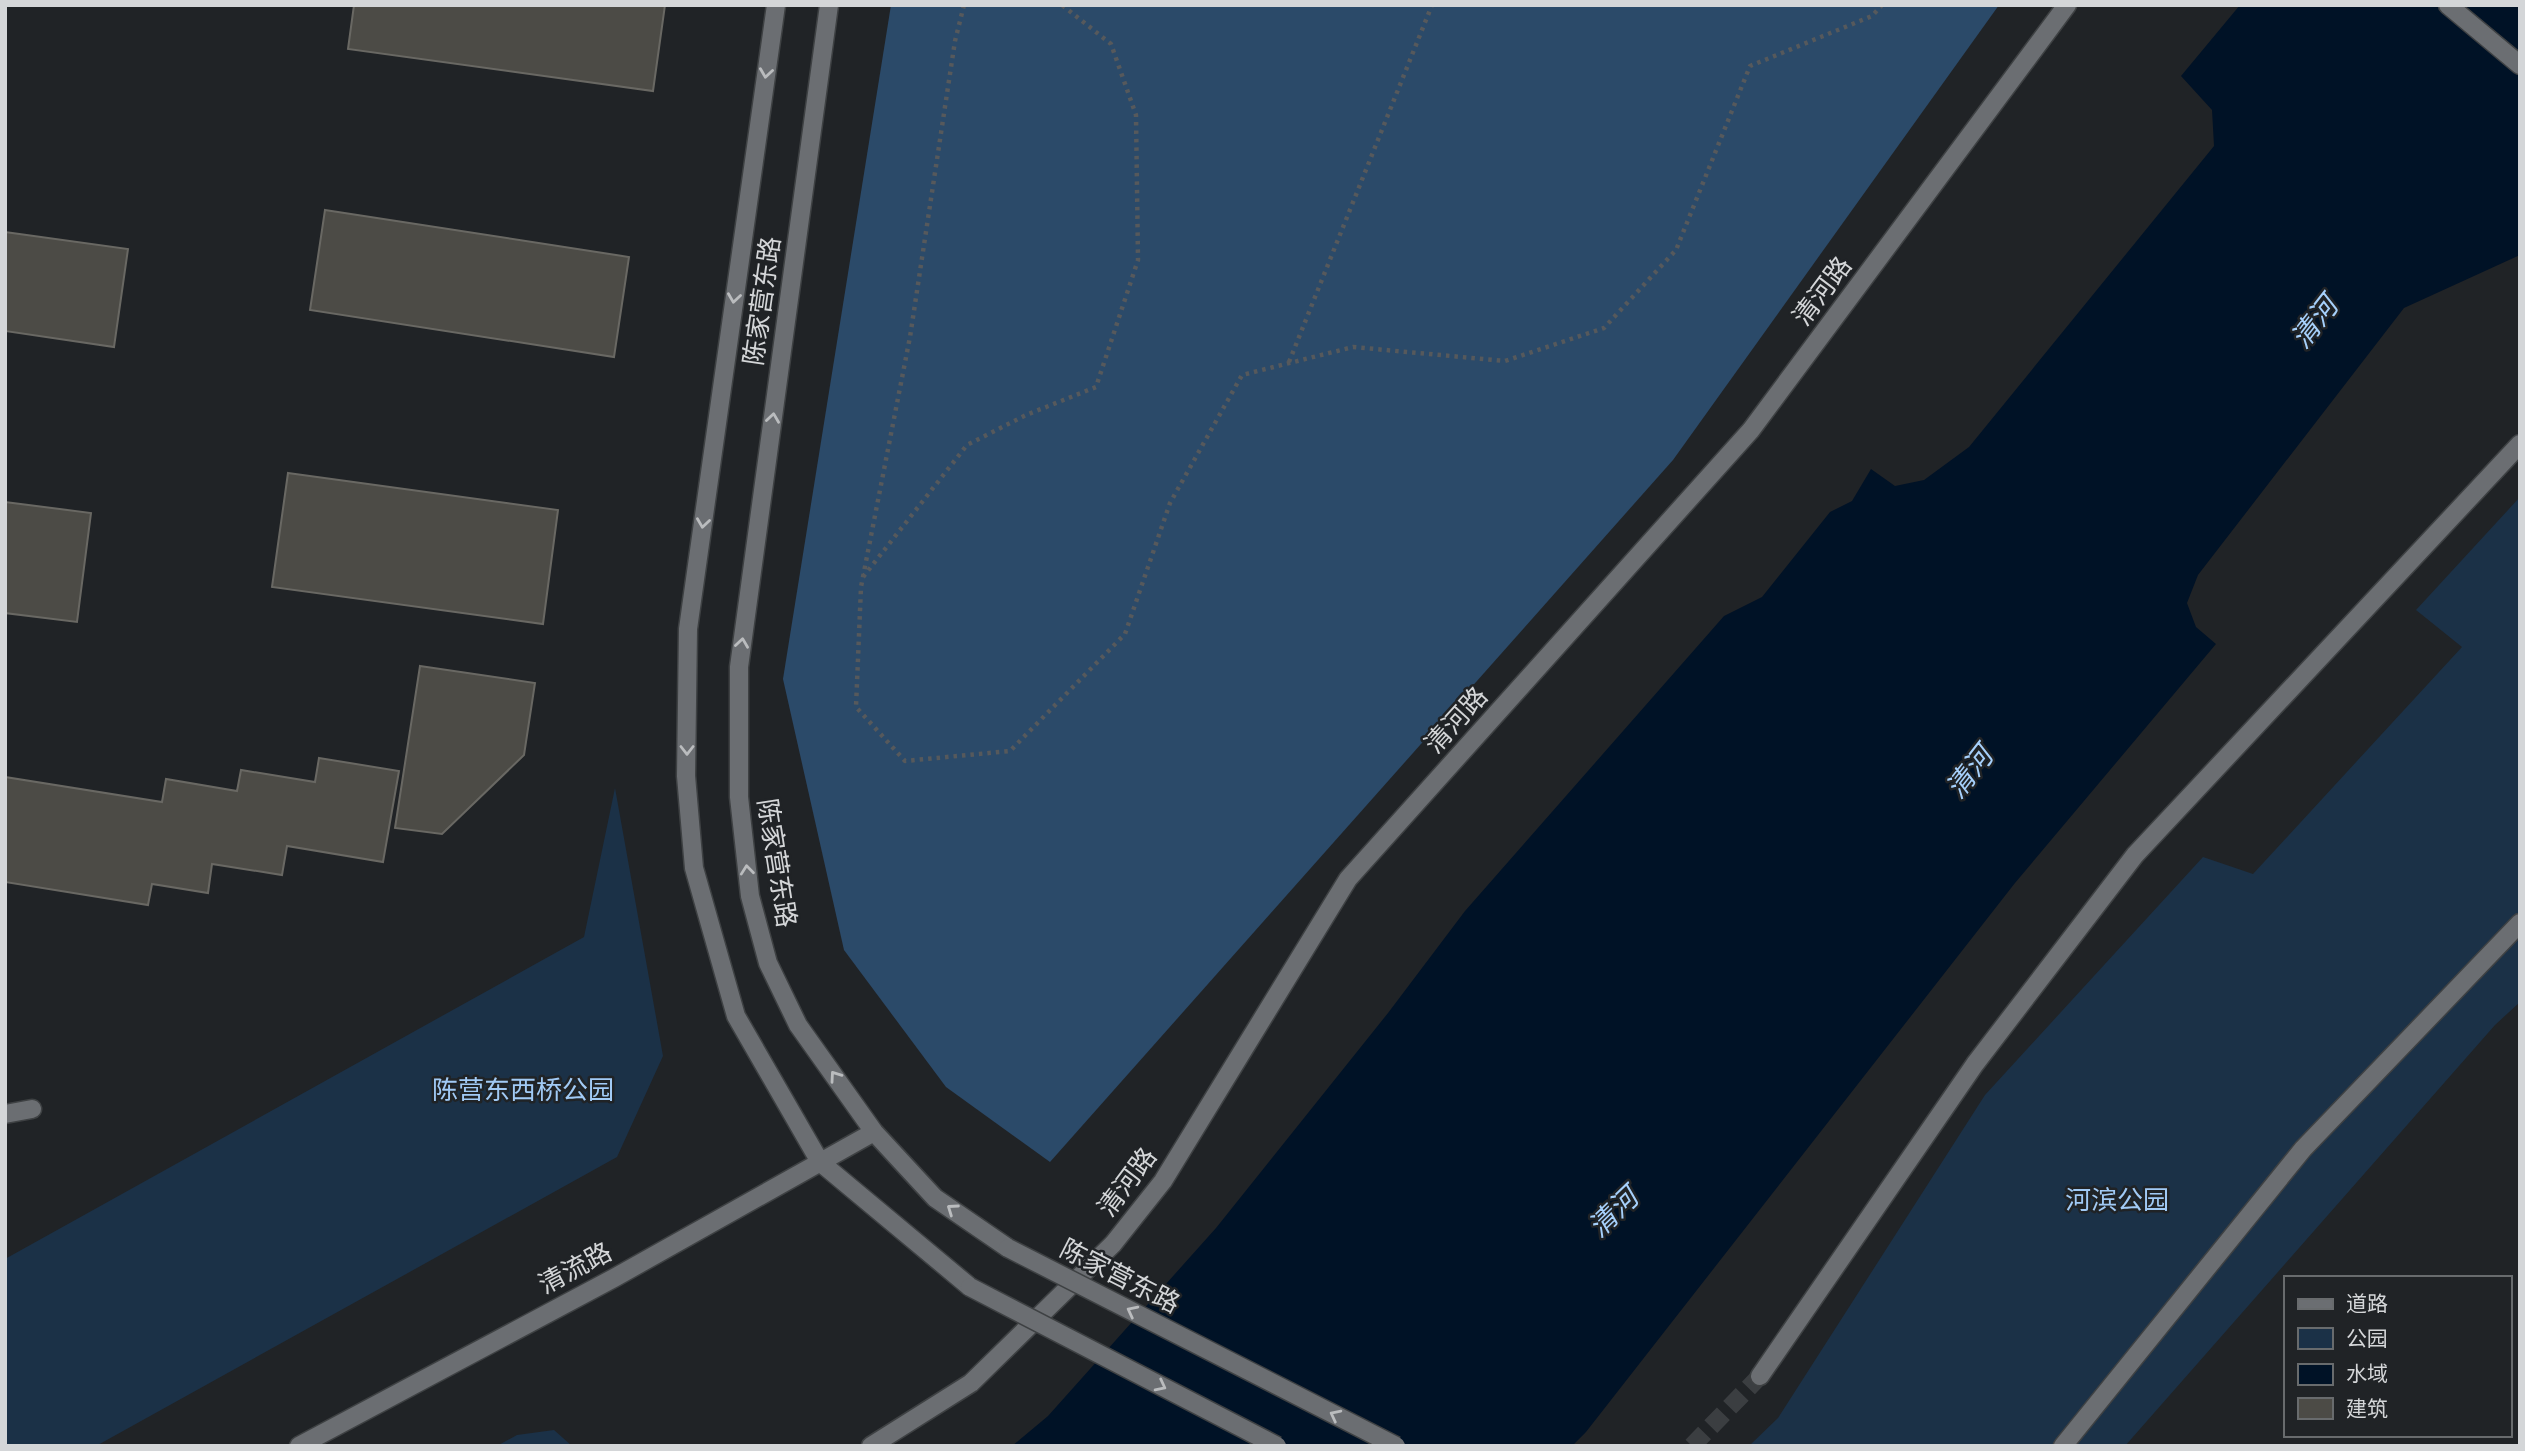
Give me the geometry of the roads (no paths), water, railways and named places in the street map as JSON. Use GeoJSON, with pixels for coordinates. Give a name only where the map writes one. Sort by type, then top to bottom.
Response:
{"type":"FeatureCollection","features":[{"type":"Feature","properties":{"kind":"street","name":"陈家营东路"},"geometry":{"type":"LineString","coordinates":[[776,5],[688,629],[686,776],[694,868],[736,1016],[820,1162],[970,1287],[1277,1446]]}},
{"type":"Feature","properties":{"kind":"street","name":"陈家营东路"},"geometry":{"type":"LineString","coordinates":[[829,5],[739,667],[739,797],[750,897],[768,963],[799,1025],[874,1132],[935,1198],[1008,1248],[1396,1446]]}},
{"type":"Feature","properties":{"kind":"street","name":"清河路"},"geometry":{"type":"LineString","coordinates":[[871,1446],[971,1382],[1113,1244],[1163,1181],[1349,879],[1752,430],[2067,5]]}},
{"type":"Feature","properties":{"kind":"street"},"geometry":{"type":"LineString","coordinates":[[2448,5],[2520,65]]}},
{"type":"Feature","properties":{"kind":"street"},"geometry":{"type":"LineString","coordinates":[[1760,1376],[1975,1064],[2135,855],[2520,444]]}},
{"type":"Feature","properties":{"kind":"street"},"geometry":{"type":"LineString","coordinates":[[2063,1446],[2303,1149],[2520,923]]}},
{"type":"Feature","properties":{"kind":"street"},"geometry":{"type":"LineString","coordinates":[[5,1114],[32,1110]]}},
{"type":"Feature","properties":{"kind":"street","name":"清流路"},"geometry":{"type":"LineString","coordinates":[[299,1446],[614,1278],[874,1132]]}},
{"type":"Feature","properties":{"kind":"water","name":"清河"},"geometry":{"type":"Polygon","coordinates":[[[2240,5],[2520,5],[2520,255],[2404,308],[2198,575],[2187,603],[2196,627],[2216,644],[2015,883],[1586,1432],[1572,1446],[1012,1446],[1048,1416],[1216,1228],[1388,1013],[1465,911],[1724,616],[1762,597],[1830,512],[1852,501],[1871,469],[1895,486],[1924,480],[1969,447],[2214,146],[2212,110],[2181,76],[2240,5]]]}},
{"type":"Feature","properties":{"kind":"tunnel"},"geometry":{"type":"LineString","coordinates":[[1692,1446],[1760,1376]]}},
{"type":"Feature","properties":{"kind":"park label","name":"陈营东西桥公园"},"geometry":{"type":"Point","coordinates":[523,1090]}},
{"type":"Feature","properties":{"kind":"park label","name":"河滨公园"},"geometry":{"type":"Point","coordinates":[2117,1200]}}]}
